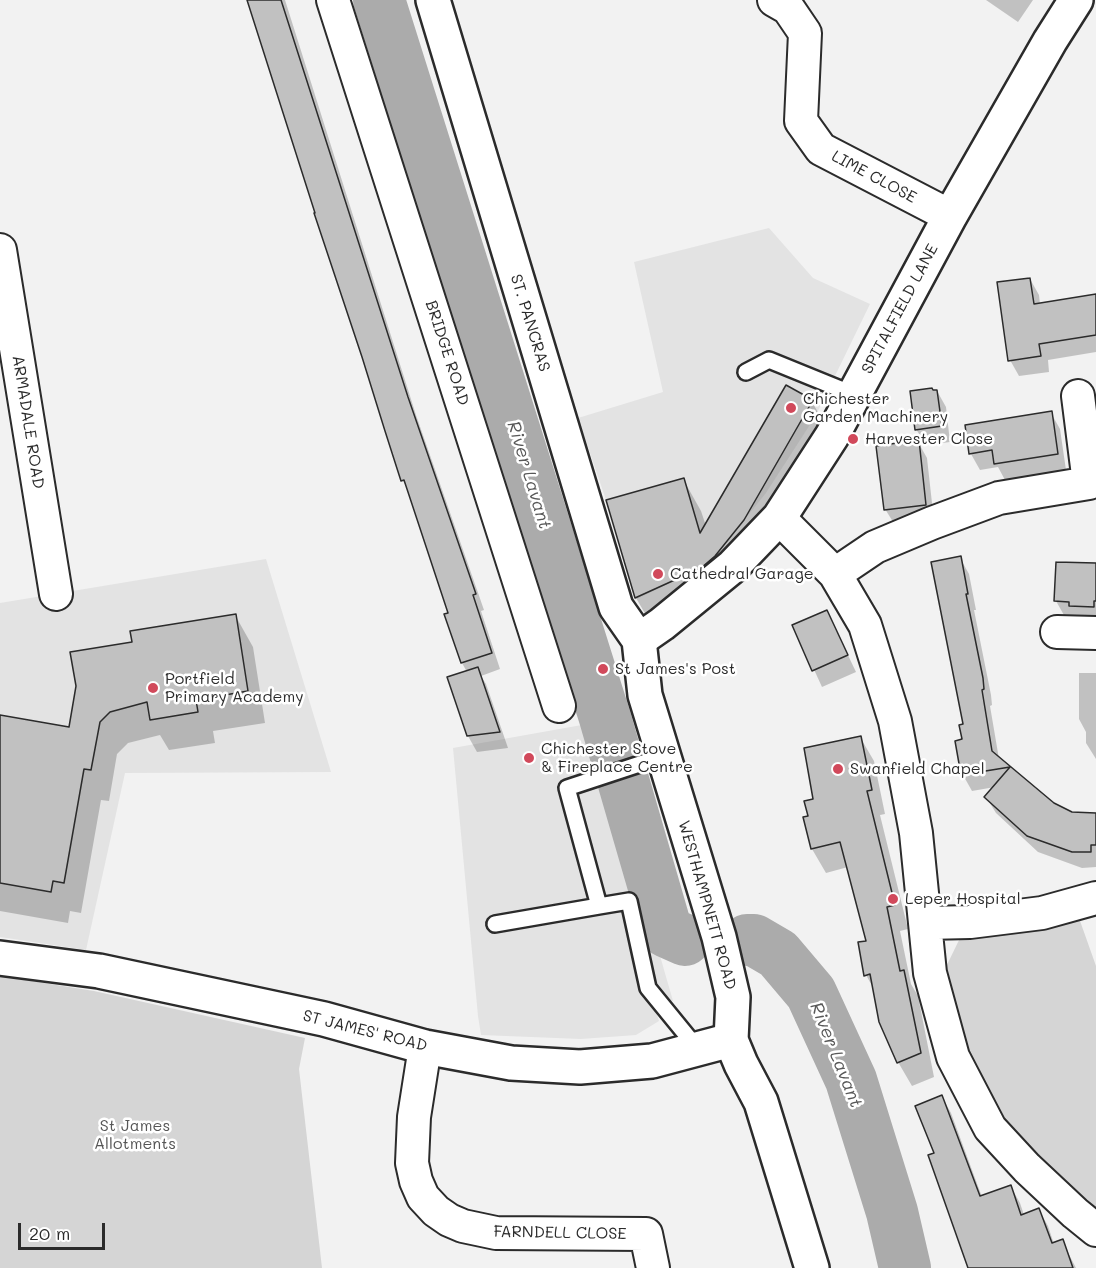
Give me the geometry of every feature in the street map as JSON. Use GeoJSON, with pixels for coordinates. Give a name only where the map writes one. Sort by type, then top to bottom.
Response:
{"type":"FeatureCollection","features":[{"type":"Feature","properties":{"kind":"main road","name":"ST. PANCRAS"},"geometry":{"type":"LineString","coordinates":[[433,0],[616,607],[639,640]]}},
{"type":"Feature","properties":{"kind":"main road","name":"SPITALFIELD LANE"},"geometry":{"type":"LineString","coordinates":[[639,640],[733,566],[778,518],[832,435],[950,216],[1050,40],[1076,0]]}},
{"type":"Feature","properties":{"kind":"main road","name":"WESTHAMPNETT ROAD"},"geometry":{"type":"LineString","coordinates":[[639,640],[651,760],[719,937],[733,997],[731,1040],[761,1102],[812,1268]]}},
{"type":"Feature","properties":{"kind":"main road","name":"ST JAMES' ROAD"},"geometry":{"type":"LineString","coordinates":[[0,958],[99,971],[324,1019],[425,1047],[511,1063],[580,1067],[652,1061],[731,1040]]}},
{"type":"Feature","properties":{"kind":"street","name":"BRIDGE ROAD"},"geometry":{"type":"LineString","coordinates":[[333,0],[559,706]]}},
{"type":"Feature","properties":{"kind":"street","name":"LIME CLOSE"},"geometry":{"type":"LineString","coordinates":[[774,0],[788,8],[805,33],[801,120],[821,149],[950,216]]}},
{"type":"Feature","properties":{"kind":"street","name":"ARMADALE ROAD"},"geometry":{"type":"LineString","coordinates":[[0,250],[56,594]]}},
{"type":"Feature","properties":{"kind":"street"},"geometry":{"type":"LineString","coordinates":[[835,574],[874,547],[999,498],[1089,483],[1078,396]]}},
{"type":"Feature","properties":{"kind":"street"},"geometry":{"type":"LineString","coordinates":[[778,518],[835,574],[865,625],[895,721],[916,834],[930,973],[953,1057],[990,1128],[1027,1168],[1075,1214],[1096,1230]]}},
{"type":"Feature","properties":{"kind":"street"},"geometry":{"type":"LineString","coordinates":[[1057,632],[1096,633]]}},
{"type":"Feature","properties":{"kind":"street"},"geometry":{"type":"LineString","coordinates":[[926,923],[970,922],[1042,913],[1096,898]]}},
{"type":"Feature","properties":{"kind":"street","name":"FARNDELL CLOSE"},"geometry":{"type":"LineString","coordinates":[[425,1047],[414,1117],[412,1163],[423,1197],[436,1211],[463,1226],[496,1233],[646,1234],[653,1268]]}},
{"type":"Feature","properties":{"kind":"lane"},"geometry":{"type":"LineString","coordinates":[[746,372],[770,360],[855,395]]}},
{"type":"Feature","properties":{"kind":"lane"},"geometry":{"type":"LineString","coordinates":[[599,906],[567,788],[651,760]]}},
{"type":"Feature","properties":{"kind":"lane"},"geometry":{"type":"LineString","coordinates":[[495,924],[629,901],[648,988],[697,1048]]}},
{"type":"Feature","properties":{"kind":"shaded area"},"geometry":{"type":"Polygon","coordinates":[[[769,228],[813,278],[870,304],[815,417],[766,493],[709,564],[635,600],[606,500],[578,418],[663,392],[634,262],[769,228]]]}},
{"type":"Feature","properties":{"kind":"shaded area","name":"Portfield Primary Academy"},"geometry":{"type":"Polygon","coordinates":[[[266,559],[331,772],[125,773],[86,950],[0,937],[0,603],[266,559]]]}},
{"type":"Feature","properties":{"kind":"shaded area"},"geometry":{"type":"Polygon","coordinates":[[[593,723],[673,1001],[652,999],[659,1021],[636,1035],[581,1039],[481,1035],[453,748],[593,723]]]}},
{"type":"Feature","properties":{"kind":"green space"},"geometry":{"type":"Polygon","coordinates":[[[1079,918],[1096,966],[1096,1222],[1001,1121],[967,1058],[944,971],[961,936],[1079,918]]]}},
{"type":"Feature","properties":{"kind":"green space","name":"St James Allotments"},"geometry":{"type":"Polygon","coordinates":[[[0,976],[94,991],[305,1038],[299,1069],[322,1268],[0,1268],[0,976]]]}},
{"type":"Feature","properties":{"kind":"building"},"geometry":{"type":"Polygon","coordinates":[[[247,0],[281,0],[408,397],[476,594],[473,595],[492,653],[461,663],[444,614],[448,613],[404,480],[401,481],[247,0]]]}},
{"type":"Feature","properties":{"kind":"building"},"geometry":{"type":"Polygon","coordinates":[[[1030,278],[1034,304],[1096,294],[1096,335],[1039,344],[1041,356],[1008,361],[997,282],[1030,278]]]}},
{"type":"Feature","properties":{"kind":"building"},"geometry":{"type":"Polygon","coordinates":[[[786,385],[813,400],[744,520],[715,556],[701,568],[635,598],[606,500],[684,478],[700,533],[786,385]]]}},
{"type":"Feature","properties":{"kind":"building"},"geometry":{"type":"Polygon","coordinates":[[[932,388],[937,390],[942,426],[915,430],[910,391],[932,388]]]}},
{"type":"Feature","properties":{"kind":"building"},"geometry":{"type":"Polygon","coordinates":[[[1052,411],[1058,454],[994,464],[992,450],[969,454],[965,425],[1052,411]]]}},
{"type":"Feature","properties":{"kind":"building"},"geometry":{"type":"Polygon","coordinates":[[[919,440],[926,505],[884,510],[876,446],[919,440]]]}},
{"type":"Feature","properties":{"kind":"building"},"geometry":{"type":"Polygon","coordinates":[[[961,556],[968,594],[966,594],[983,678],[984,689],[982,690],[992,751],[1054,803],[1072,812],[1096,813],[1096,845],[1091,845],[1091,852],[1072,852],[1027,836],[984,797],[1010,767],[961,775],[955,741],[962,739],[959,725],[963,724],[931,562],[961,556]]]}},
{"type":"Feature","properties":{"kind":"building"},"geometry":{"type":"Polygon","coordinates":[[[1056,562],[1096,563],[1094,607],[1069,606],[1069,602],[1054,601],[1056,562]]]}},
{"type":"Feature","properties":{"kind":"building"},"geometry":{"type":"Polygon","coordinates":[[[827,610],[848,655],[812,671],[792,625],[827,610]]]}},
{"type":"Feature","properties":{"kind":"building"},"geometry":{"type":"Polygon","coordinates":[[[236,614],[248,691],[196,700],[198,712],[150,720],[147,702],[110,712],[100,722],[91,770],[84,769],[64,883],[53,881],[51,892],[0,883],[0,715],[69,727],[76,686],[70,652],[132,642],[130,631],[236,614]]]}},
{"type":"Feature","properties":{"kind":"building"},"geometry":{"type":"Polygon","coordinates":[[[478,667],[500,732],[467,736],[447,677],[478,667]]]}},
{"type":"Feature","properties":{"kind":"building"},"geometry":{"type":"Polygon","coordinates":[[[861,736],[872,790],[867,791],[895,905],[887,907],[900,971],[904,970],[921,1053],[897,1063],[879,1022],[870,974],[864,976],[858,942],[866,941],[840,842],[811,849],[803,817],[808,816],[804,801],[813,799],[804,748],[861,736]]]}},
{"type":"Feature","properties":{"kind":"building"},"geometry":{"type":"Polygon","coordinates":[[[942,1095],[980,1196],[1011,1185],[1021,1215],[1039,1208],[1052,1243],[1063,1239],[1073,1268],[968,1268],[928,1155],[934,1153],[915,1106],[942,1095]]]}},
{"type":"Feature","properties":{"kind":"waterway","name":"River Lavant"},"geometry":{"type":"LineString","coordinates":[[379,0],[605,718],[667,932],[685,940]]}},
{"type":"Feature","properties":{"kind":"waterway","name":"River Lavant"},"geometry":{"type":"LineString","coordinates":[[747,940],[754,940],[778,954],[811,993],[851,1080],[892,1212],[905,1268]]}},
{"type":"Feature","properties":{"kind":"place","name":"Chichester Garden Machinery"},"geometry":{"type":"Point","coordinates":[791,408]}},
{"type":"Feature","properties":{"kind":"place","name":"Harvester Close"},"geometry":{"type":"Point","coordinates":[853,439]}},
{"type":"Feature","properties":{"kind":"place","name":"Cathedral Garage"},"geometry":{"type":"Point","coordinates":[658,574]}},
{"type":"Feature","properties":{"kind":"place","name":"St James's Post"},"geometry":{"type":"Point","coordinates":[603,669]}},
{"type":"Feature","properties":{"kind":"place","name":"Portfield Primary Academy"},"geometry":{"type":"Point","coordinates":[153,688]}},
{"type":"Feature","properties":{"kind":"place","name":"Chichester Stove & Fireplace Centre"},"geometry":{"type":"Point","coordinates":[529,758]}},
{"type":"Feature","properties":{"kind":"place","name":"Swanfield Chapel"},"geometry":{"type":"Point","coordinates":[838,769]}},
{"type":"Feature","properties":{"kind":"place","name":"Leper Hospital"},"geometry":{"type":"Point","coordinates":[893,899]}}]}
